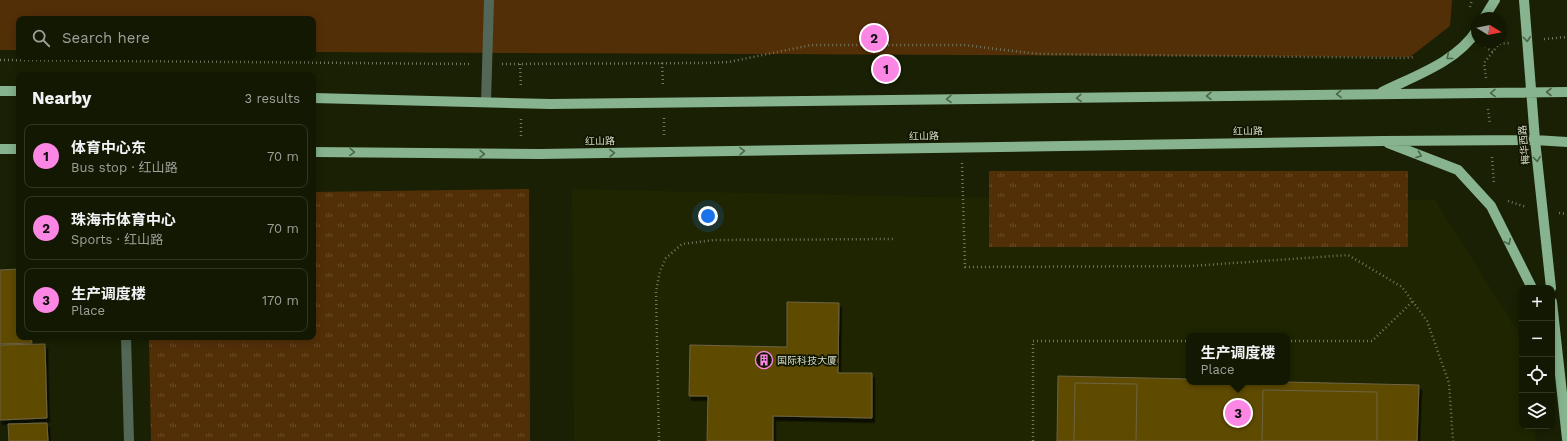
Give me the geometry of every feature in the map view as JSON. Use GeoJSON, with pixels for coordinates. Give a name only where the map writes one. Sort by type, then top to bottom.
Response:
{"type":"FeatureCollection","features":[{"type":"Feature","properties":{"kind":"main road"},"geometry":{"type":"LineString","coordinates":[[1488,12],[1495,0]]}},
{"type":"Feature","properties":{"kind":"main road","name":"梅华西路"},"geometry":{"type":"LineString","coordinates":[[1524,0],[1550,285]]}},
{"type":"Feature","properties":{"kind":"main road"},"geometry":{"type":"LineString","coordinates":[[1378,94],[1445,61],[1471,39]]}},
{"type":"Feature","properties":{"kind":"main road"},"geometry":{"type":"LineString","coordinates":[[0,91],[16,91]]}},
{"type":"Feature","properties":{"kind":"main road"},"geometry":{"type":"LineString","coordinates":[[316,98],[565,104],[1567,92]]}},
{"type":"Feature","properties":{"kind":"main road","name":"红山路"},"geometry":{"type":"LineString","coordinates":[[316,152],[540,154],[1383,141],[1536,140],[1567,142]]}},
{"type":"Feature","properties":{"kind":"main road"},"geometry":{"type":"LineString","coordinates":[[1383,141],[1458,170],[1491,206],[1530,285]]}},
{"type":"Feature","properties":{"kind":"main road"},"geometry":{"type":"LineString","coordinates":[[0,149],[16,149]]}},
{"type":"Feature","properties":{"kind":"main road"},"geometry":{"type":"LineString","coordinates":[[1555,344],[1567,439]]}},
{"type":"Feature","properties":{"kind":"street"},"geometry":{"type":"LineString","coordinates":[[486,102],[489,0]]}},
{"type":"Feature","properties":{"kind":"street"},"geometry":{"type":"LineString","coordinates":[[126,340],[129,441]]}},
{"type":"Feature","properties":{"kind":"path"},"geometry":{"type":"LineString","coordinates":[[1467,13],[1472,0]]}},
{"type":"Feature","properties":{"kind":"path"},"geometry":{"type":"LineString","coordinates":[[1498,190],[1494,186],[1484,63],[1499,44],[1567,37]]}},
{"type":"Feature","properties":{"kind":"path"},"geometry":{"type":"LineString","coordinates":[[0,60],[487,64],[729,62],[790,49],[819,45],[964,44],[1038,54],[1406,58],[1420,55]]}},
{"type":"Feature","properties":{"kind":"path"},"geometry":{"type":"LineString","coordinates":[[962,148],[965,267],[1191,266],[1348,256],[1402,287],[1427,321],[1448,383],[1453,441]]}},
{"type":"Feature","properties":{"kind":"path"},"geometry":{"type":"LineString","coordinates":[[1506,198],[1510,203],[1567,214]]}},
{"type":"Feature","properties":{"kind":"path"},"geometry":{"type":"LineString","coordinates":[[659,441],[656,291],[660,270],[666,258],[682,244],[714,240],[894,239]]}},
{"type":"Feature","properties":{"kind":"path"},"geometry":{"type":"LineString","coordinates":[[1290,341],[1372,341],[1412,302]]}},
{"type":"Feature","properties":{"kind":"path"},"geometry":{"type":"LineString","coordinates":[[1033,441],[1033,341],[1186,341]]}},
{"type":"Feature","properties":{"kind":"shaded area"},"geometry":{"type":"Polygon","coordinates":[[[572,189],[935,197],[1435,200],[1518,331],[1519,429],[1534,429],[1536,441],[574,441],[572,189]]]}},
{"type":"Feature","properties":{"kind":"green space"},"geometry":{"type":"Polygon","coordinates":[[[0,0],[1452,0],[1450,26],[1410,57],[316,52],[316,16],[16,16],[16,50],[0,50],[0,0]]]}},
{"type":"Feature","properties":{"kind":"green space"},"geometry":{"type":"Polygon","coordinates":[[[989,171],[1408,171],[1408,247],[989,247],[989,171]]]}},
{"type":"Feature","properties":{"kind":"green space"},"geometry":{"type":"Polygon","coordinates":[[[529,189],[530,441],[151,441],[149,340],[316,340],[316,192],[529,189]]]}},
{"type":"Feature","properties":{"kind":"building"},"geometry":{"type":"Polygon","coordinates":[[[16,269],[16,340],[32,340],[32,343],[0,344],[0,270],[16,269]]]}},
{"type":"Feature","properties":{"kind":"building","name":"国际科技大厦"},"geometry":{"type":"Polygon","coordinates":[[[787,302],[839,303],[838,373],[872,373],[872,418],[773,416],[773,441],[707,441],[708,396],[689,396],[690,345],[787,347],[787,302]]]}},
{"type":"Feature","properties":{"kind":"building"},"geometry":{"type":"Polygon","coordinates":[[[45,344],[47,418],[0,420],[0,345],[45,344]]]}},
{"type":"Feature","properties":{"kind":"building"},"geometry":{"type":"Polygon","coordinates":[[[1058,376],[1186,379],[1186,385],[1290,385],[1290,382],[1419,385],[1417,441],[1057,441],[1058,376]]]}},
{"type":"Feature","properties":{"kind":"building"},"geometry":{"type":"Polygon","coordinates":[[[1075,383],[1137,384],[1136,441],[1074,441],[1075,383]]]}},
{"type":"Feature","properties":{"kind":"building"},"geometry":{"type":"Polygon","coordinates":[[[1263,390],[1377,392],[1377,441],[1262,441],[1263,390]]]}},
{"type":"Feature","properties":{"kind":"building"},"geometry":{"type":"Polygon","coordinates":[[[47,423],[48,441],[9,441],[8,424],[47,423]]]}},
{"type":"Feature","properties":{"kind":"place","name":"珠海市体育中心"},"geometry":{"type":"Point","coordinates":[874,38]}},
{"type":"Feature","properties":{"kind":"place","name":"体育中心东"},"geometry":{"type":"Point","coordinates":[886,69]}},
{"type":"Feature","properties":{"kind":"place","name":"国际科技大厦"},"geometry":{"type":"Point","coordinates":[764,360]}},
{"type":"Feature","properties":{"kind":"place","name":"生产调度楼"},"geometry":{"type":"Point","coordinates":[1238,413]}}]}
